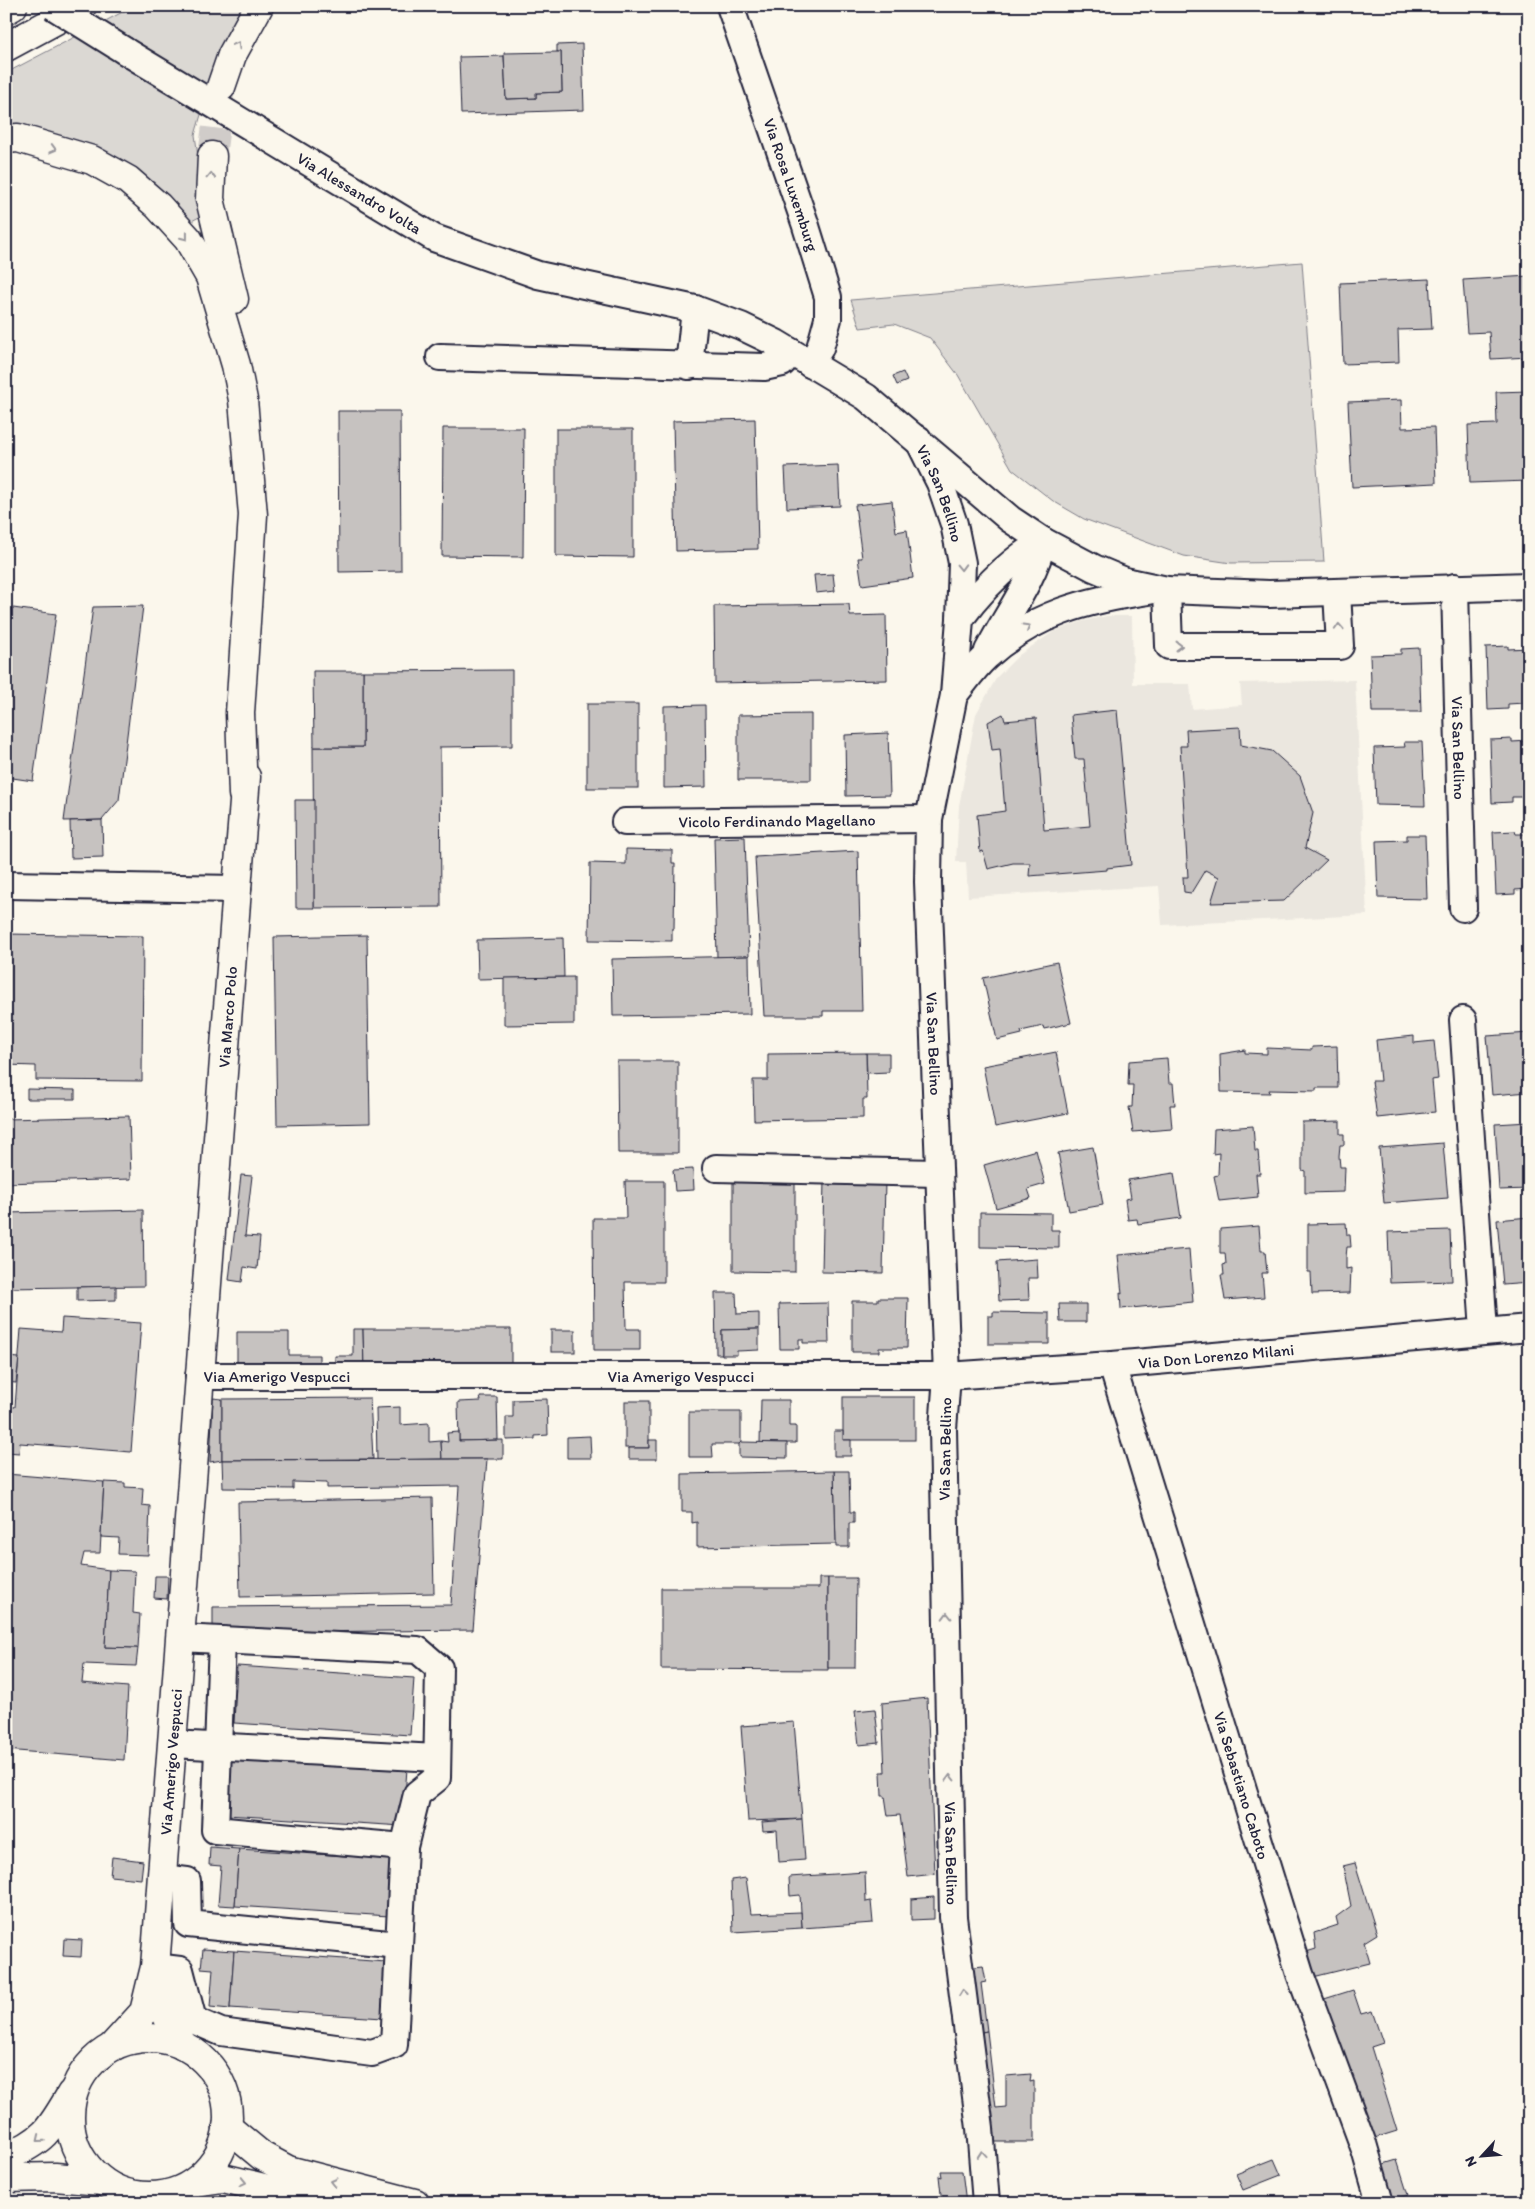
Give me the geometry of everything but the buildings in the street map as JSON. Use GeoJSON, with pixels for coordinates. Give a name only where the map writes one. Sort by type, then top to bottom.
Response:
{"type":"FeatureCollection","features":[{"type":"Feature","properties":{"kind":"main road"},"geometry":{"type":"LineString","coordinates":[[6,10],[13,6]]}},
{"type":"Feature","properties":{"kind":"main road"},"geometry":{"type":"LineString","coordinates":[[6,47],[82,6]]}},
{"type":"Feature","properties":{"kind":"main road"},"geometry":{"type":"LineString","coordinates":[[221,87],[232,55],[259,6]]}},
{"type":"Feature","properties":{"kind":"main road"},"geometry":{"type":"LineString","coordinates":[[6,139],[18,138],[92,160],[128,180],[158,206],[188,239],[210,277],[236,365],[243,400],[253,515],[240,713],[243,794]]}},
{"type":"Feature","properties":{"kind":"main road"},"geometry":{"type":"LineString","coordinates":[[212,156],[210,199],[260,404],[264,429],[269,519],[256,711],[243,794]]}},
{"type":"Feature","properties":{"kind":"main road","name":"Via Marco Polo"},"geometry":{"type":"LineString","coordinates":[[199,1376],[243,794]]}},
{"type":"Feature","properties":{"kind":"main road","name":"Via Amerigo Vespucci"},"geometry":{"type":"LineString","coordinates":[[113,2046],[144,2012],[155,1967],[199,1376]]}},
{"type":"Feature","properties":{"kind":"main road","name":"Via Amerigo Vespucci"},"geometry":{"type":"LineString","coordinates":[[155,1967],[166,2014],[183,2046]]}},
{"type":"Feature","properties":{"kind":"main road"},"geometry":{"type":"LineString","coordinates":[[6,2157],[40,2141],[51,2129],[76,2084],[91,2062],[113,2046],[136,2039],[160,2038],[183,2046],[204,2060],[218,2080],[227,2103],[228,2128],[222,2148],[211,2167],[195,2182],[173,2193],[148,2197],[124,2193],[101,2181],[83,2162],[72,2137],[70,2110],[76,2084]]}},
{"type":"Feature","properties":{"kind":"main road"},"geometry":{"type":"LineString","coordinates":[[228,2128],[262,2156],[288,2170],[415,2203]]}},
{"type":"Feature","properties":{"kind":"main road"},"geometry":{"type":"LineString","coordinates":[[6,2178],[55,2176],[101,2181]]}},
{"type":"Feature","properties":{"kind":"main road"},"geometry":{"type":"LineString","coordinates":[[195,2182],[223,2178],[326,2203]]}},
{"type":"Feature","properties":{"kind":"street","name":"Via Alessandro Volta"},"geometry":{"type":"LineString","coordinates":[[53,6],[434,238],[538,275],[695,309],[740,326],[800,358],[866,397],[918,439]]}},
{"type":"Feature","properties":{"kind":"street","name":"Via Rosa Luxemburg"},"geometry":{"type":"LineString","coordinates":[[730,6],[805,223],[828,297],[828,319],[820,348],[800,358]]}},
{"type":"Feature","properties":{"kind":"street"},"geometry":{"type":"LineString","coordinates":[[688,366],[695,309]]}},
{"type":"Feature","properties":{"kind":"street"},"geometry":{"type":"LineString","coordinates":[[440,357],[764,367],[800,358]]}},
{"type":"Feature","properties":{"kind":"street","name":"Via San Bellino"},"geometry":{"type":"LineString","coordinates":[[918,439],[983,498],[1042,541],[1117,577],[1163,590]]}},
{"type":"Feature","properties":{"kind":"street","name":"Via San Bellino"},"geometry":{"type":"LineString","coordinates":[[918,439],[940,483],[954,524],[962,564],[954,695],[929,819],[928,882],[937,1173],[947,1376],[943,1429],[954,1917],[980,2128],[986,2203]]}},
{"type":"Feature","properties":{"kind":"street"},"geometry":{"type":"LineString","coordinates":[[960,619],[997,575],[1019,556],[1042,541]]}},
{"type":"Feature","properties":{"kind":"street","name":"Via San Bellino"},"geometry":{"type":"LineString","coordinates":[[954,695],[984,658],[1023,590],[1038,560],[1042,541]]}},
{"type":"Feature","properties":{"kind":"street","name":"Via San Bellino"},"geometry":{"type":"LineString","coordinates":[[984,658],[1026,626],[1049,615],[1117,595],[1163,590],[1269,594],[1529,586]]}},
{"type":"Feature","properties":{"kind":"street","name":"Via San Bellino"},"geometry":{"type":"LineString","coordinates":[[1454,587],[1463,908]]}},
{"type":"Feature","properties":{"kind":"street"},"geometry":{"type":"LineString","coordinates":[[1163,590],[1169,646],[1340,646],[1337,592]]}},
{"type":"Feature","properties":{"kind":"street","name":"Vicolo Ferdinando Magellano"},"geometry":{"type":"LineString","coordinates":[[626,822],[929,819]]}},
{"type":"Feature","properties":{"kind":"street"},"geometry":{"type":"LineString","coordinates":[[6,885],[237,889]]}},
{"type":"Feature","properties":{"kind":"street"},"geometry":{"type":"LineString","coordinates":[[1463,1020],[1484,1331]]}},
{"type":"Feature","properties":{"kind":"street"},"geometry":{"type":"LineString","coordinates":[[716,1168],[937,1173]]}},
{"type":"Feature","properties":{"kind":"street","name":"Via Don Lorenzo Milani"},"geometry":{"type":"LineString","coordinates":[[947,1376],[1112,1365],[1529,1328]]}},
{"type":"Feature","properties":{"kind":"street","name":"Via Sebastiano Caboto"},"geometry":{"type":"LineString","coordinates":[[1112,1365],[1297,1965],[1364,2147],[1380,2203]]}},
{"type":"Feature","properties":{"kind":"street","name":"Via Amerigo Vespucci"},"geometry":{"type":"LineString","coordinates":[[199,1376],[947,1376]]}},
{"type":"Feature","properties":{"kind":"street"},"geometry":{"type":"LineString","coordinates":[[155,1967],[180,1970],[193,2020],[221,2032],[372,2053],[394,2045],[404,1847],[417,1794],[437,1778],[438,1668],[418,1650],[180,1638]]}},
{"type":"Feature","properties":{"kind":"street"},"geometry":{"type":"LineString","coordinates":[[222,1640],[215,1830],[404,1847]]}},
{"type":"Feature","properties":{"kind":"street"},"geometry":{"type":"LineString","coordinates":[[172,1744],[438,1758]]}},
{"type":"Feature","properties":{"kind":"street"},"geometry":{"type":"LineString","coordinates":[[162,1878],[187,1881],[188,1924],[399,1945]]}},
{"type":"Feature","properties":{"kind":"shaded area"},"geometry":{"type":"Polygon","coordinates":[[[134,6],[246,6],[218,57],[195,135],[204,199],[203,215],[186,224],[154,191],[6,138],[6,73],[134,6]]]}},
{"type":"Feature","properties":{"kind":"shaded area"},"geometry":{"type":"Polygon","coordinates":[[[1302,262],[1324,562],[1231,563],[1184,556],[1084,519],[1053,501],[1012,469],[958,375],[930,338],[894,324],[860,328],[851,300],[1302,262]]]}},
{"type":"Feature","properties":{"kind":"shaded area"},"geometry":{"type":"Polygon","coordinates":[[[1107,616],[1132,616],[1133,684],[1190,684],[1192,709],[1242,705],[1240,683],[1355,680],[1367,915],[1162,925],[1159,886],[968,897],[966,862],[956,862],[959,806],[976,714],[997,677],[1019,655],[1053,632],[1083,621],[1107,616]]]}},
{"type":"Feature","properties":{"kind":"tunnel"},"geometry":{"type":"LineString","coordinates":[[212,156],[221,87]]}}]}
